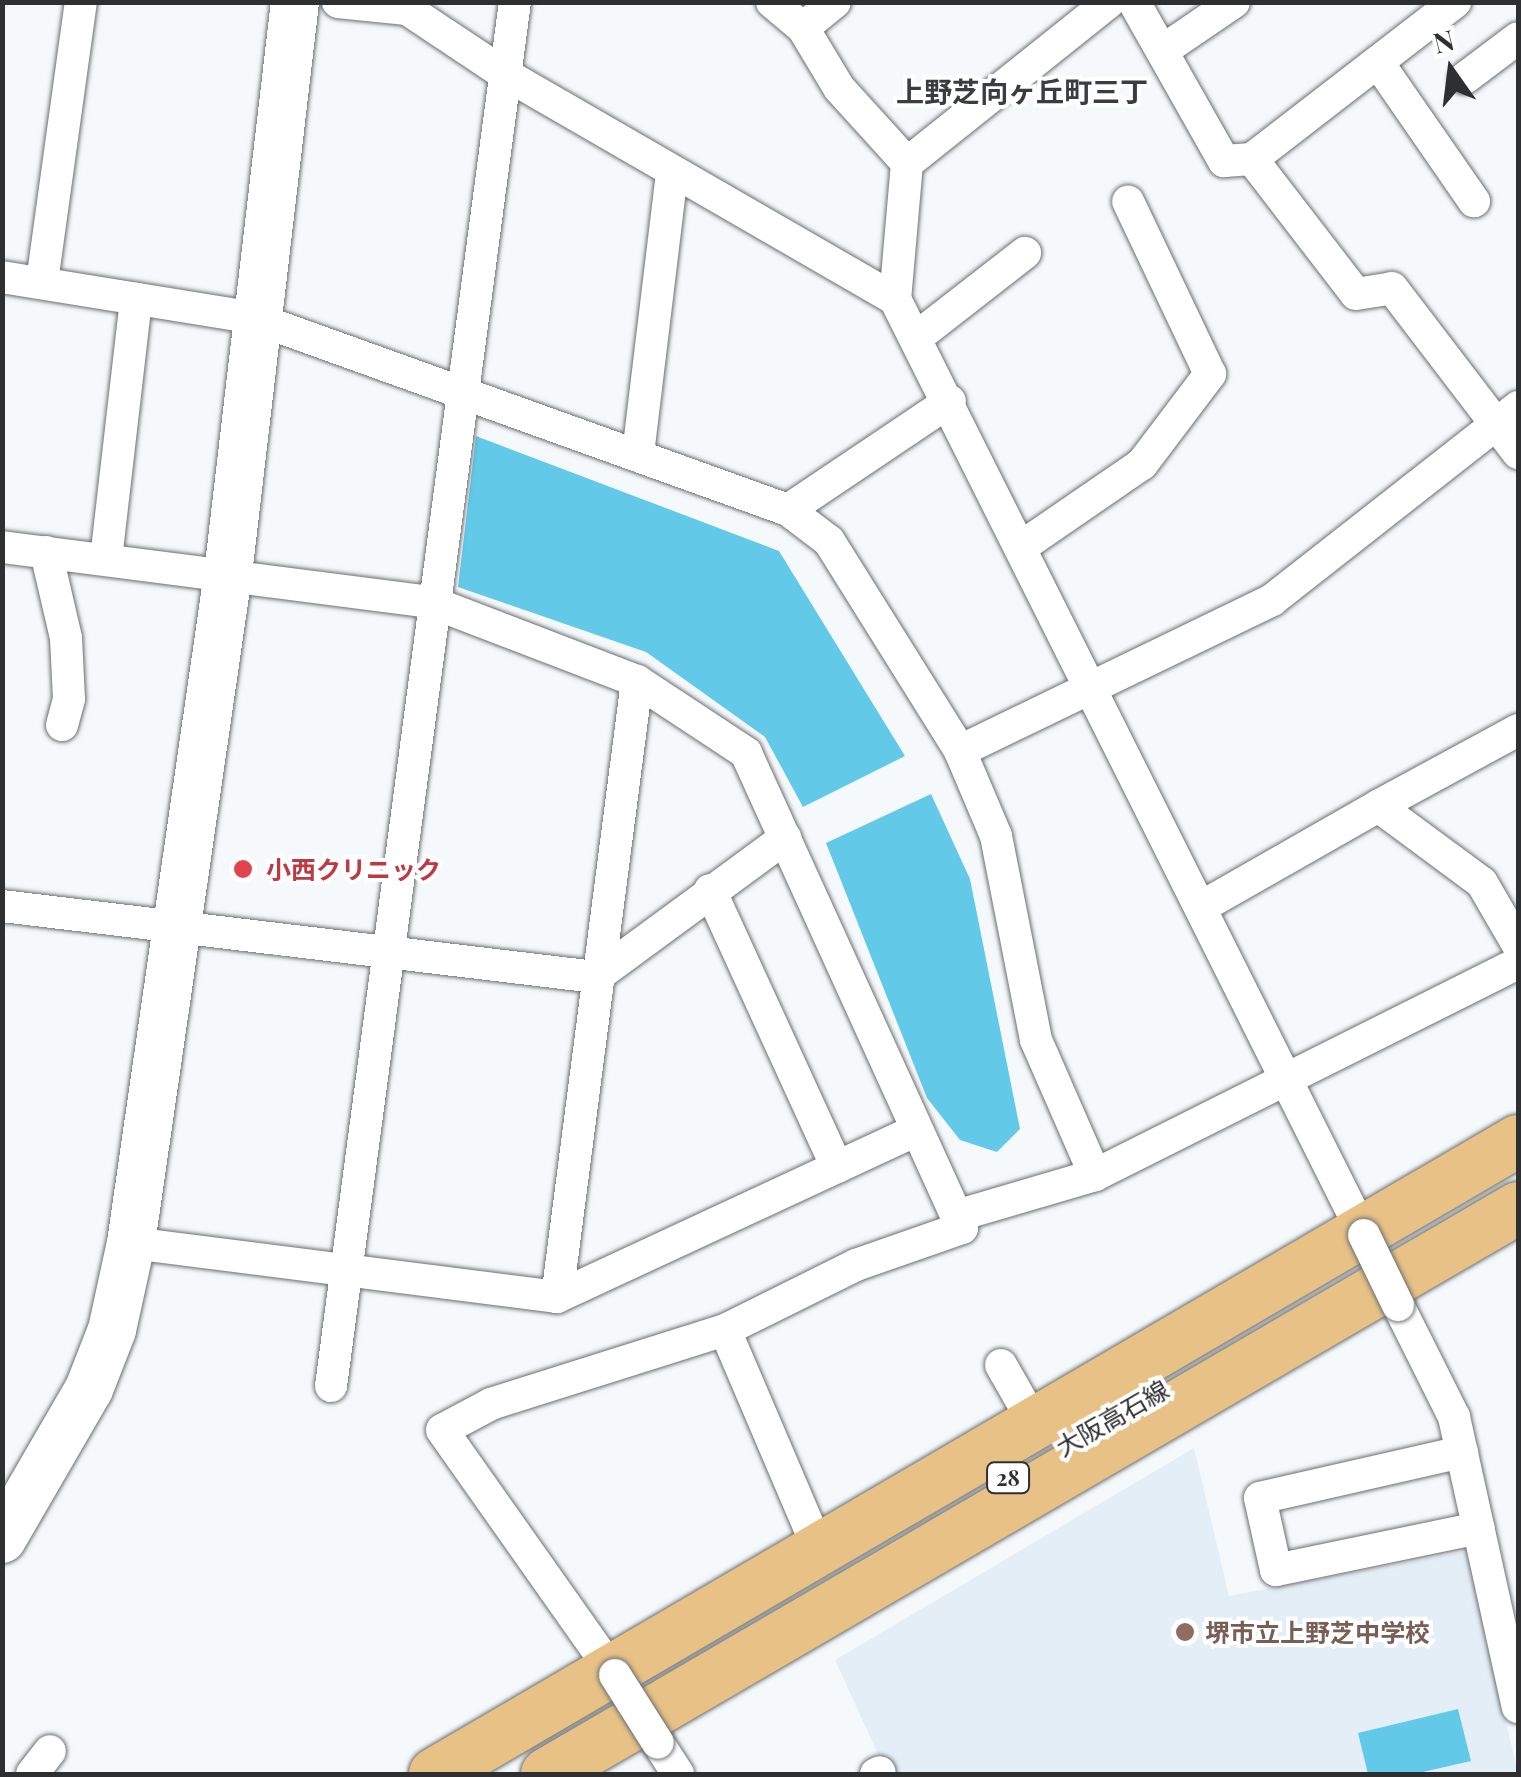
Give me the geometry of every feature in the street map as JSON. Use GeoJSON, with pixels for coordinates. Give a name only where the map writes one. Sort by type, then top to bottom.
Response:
{"type":"FeatureCollection","features":[{"type":"Feature","properties":{"kind":"main road"},"geometry":{"type":"LineString","coordinates":[[435,1774],[821,1555],[1518,1141]]}},
{"type":"Feature","properties":{"kind":"main road","name":"大阪高石線"},"geometry":{"type":"LineString","coordinates":[[496,1774],[1518,1181]]}},
{"type":"Feature","properties":{"kind":"main road","name":"大阪高石線"},"geometry":{"type":"LineString","coordinates":[[547,1774],[1518,1208]]}},
{"type":"Feature","properties":{"kind":"main road"},"geometry":{"type":"LineString","coordinates":[[604,1774],[668,1759],[1398,1305],[1518,1237]]}},
{"type":"Feature","properties":{"kind":"street"},"geometry":{"type":"LineString","coordinates":[[42,282],[81,2]]}},
{"type":"Feature","properties":{"kind":"street"},"geometry":{"type":"LineString","coordinates":[[2,1539],[89,1389],[112,1330],[131,1244],[174,926],[228,574],[254,318],[295,2]]}},
{"type":"Feature","properties":{"kind":"street"},"geometry":{"type":"LineString","coordinates":[[338,2],[407,9],[504,74],[895,299],[1024,545],[1454,1417],[1518,1708]]}},
{"type":"Feature","properties":{"kind":"street"},"geometry":{"type":"LineString","coordinates":[[331,1386],[460,390],[515,2]]}},
{"type":"Feature","properties":{"kind":"street"},"geometry":{"type":"LineString","coordinates":[[772,2],[803,28],[839,88],[907,163]]}},
{"type":"Feature","properties":{"kind":"street"},"geometry":{"type":"LineString","coordinates":[[803,28],[836,2]]}},
{"type":"Feature","properties":{"kind":"street"},"geometry":{"type":"LineString","coordinates":[[895,299],[907,163],[1109,2]]}},
{"type":"Feature","properties":{"kind":"street"},"geometry":{"type":"LineString","coordinates":[[1134,2],[1224,161],[1252,159],[1455,2]]}},
{"type":"Feature","properties":{"kind":"street"},"geometry":{"type":"LineString","coordinates":[[1162,52],[1234,2]]}},
{"type":"Feature","properties":{"kind":"street"},"geometry":{"type":"LineString","coordinates":[[1465,78],[1518,38]]}},
{"type":"Feature","properties":{"kind":"street"},"geometry":{"type":"LineString","coordinates":[[1379,64],[1474,201]]}},
{"type":"Feature","properties":{"kind":"street"},"geometry":{"type":"LineString","coordinates":[[1252,159],[1356,294],[1392,288],[1506,416],[1518,453]]}},
{"type":"Feature","properties":{"kind":"street"},"geometry":{"type":"LineString","coordinates":[[638,454],[672,173]]}},
{"type":"Feature","properties":{"kind":"street"},"geometry":{"type":"LineString","coordinates":[[1024,545],[1142,464],[1210,374],[1128,200]]}},
{"type":"Feature","properties":{"kind":"street"},"geometry":{"type":"LineString","coordinates":[[917,337],[1025,253]]}},
{"type":"Feature","properties":{"kind":"street"},"geometry":{"type":"LineString","coordinates":[[2,277],[254,318],[788,510],[829,541],[960,751],[996,836],[1036,1040],[1095,1175]]}},
{"type":"Feature","properties":{"kind":"street"},"geometry":{"type":"LineString","coordinates":[[106,559],[136,298]]}},
{"type":"Feature","properties":{"kind":"street"},"geometry":{"type":"LineString","coordinates":[[788,510],[950,401]]}},
{"type":"Feature","properties":{"kind":"street"},"geometry":{"type":"LineString","coordinates":[[960,751],[1272,600],[1506,416]]}},
{"type":"Feature","properties":{"kind":"street"},"geometry":{"type":"LineString","coordinates":[[2,547],[432,602],[637,681],[746,752],[959,1222]]}},
{"type":"Feature","properties":{"kind":"street"},"geometry":{"type":"LineString","coordinates":[[46,552],[66,638],[68,700],[62,725]]}},
{"type":"Feature","properties":{"kind":"street"},"geometry":{"type":"LineString","coordinates":[[557,1297],[637,681]]}},
{"type":"Feature","properties":{"kind":"street"},"geometry":{"type":"LineString","coordinates":[[1203,906],[1518,730]]}},
{"type":"Feature","properties":{"kind":"street"},"geometry":{"type":"LineString","coordinates":[[1378,806],[1482,883],[1518,945]]}},
{"type":"Feature","properties":{"kind":"street"},"geometry":{"type":"LineString","coordinates":[[2,906],[596,978],[785,838]]}},
{"type":"Feature","properties":{"kind":"street"},"geometry":{"type":"LineString","coordinates":[[710,890],[837,1167]]}},
{"type":"Feature","properties":{"kind":"street"},"geometry":{"type":"LineString","coordinates":[[668,1759],[615,1675],[442,1430],[490,1404],[724,1330],[856,1265],[959,1222],[1095,1175],[1518,963]]}},
{"type":"Feature","properties":{"kind":"street"},"geometry":{"type":"LineString","coordinates":[[131,1244],[557,1297],[915,1131]]}},
{"type":"Feature","properties":{"kind":"street"},"geometry":{"type":"LineString","coordinates":[[724,1330],[821,1555]]}},
{"type":"Feature","properties":{"kind":"street"},"geometry":{"type":"LineString","coordinates":[[1002,1365],[1037,1428]]}},
{"type":"Feature","properties":{"kind":"street"},"geometry":{"type":"LineString","coordinates":[[1462,1452],[1260,1498],[1276,1570],[1478,1528]]}},
{"type":"Feature","properties":{"kind":"shaded area","name":"堺市立上野芝中学校"},"geometry":{"type":"Polygon","coordinates":[[[1194,1448],[1229,1596],[1467,1551],[1518,1774],[887,1774],[835,1660],[1194,1448]]]}},
{"type":"Feature","properties":{"kind":"water"},"geometry":{"type":"Polygon","coordinates":[[[476,436],[779,551],[905,756],[803,807],[765,737],[646,652],[458,587],[476,436]]]}},
{"type":"Feature","properties":{"kind":"water"},"geometry":{"type":"Polygon","coordinates":[[[931,794],[970,879],[1020,1129],[997,1152],[960,1140],[927,1098],[826,843],[931,794]]]}},
{"type":"Feature","properties":{"kind":"water"},"geometry":{"type":"Polygon","coordinates":[[[1458,1709],[1471,1761],[1414,1774],[1368,1774],[1358,1733],[1458,1709]]]}},
{"type":"Feature","properties":{"kind":"place","name":"小西クリニック"},"geometry":{"type":"Point","coordinates":[243,869]}},
{"type":"Feature","properties":{"kind":"place","name":"堺市立上野芝中学校"},"geometry":{"type":"Point","coordinates":[1185,1632]}},
{"type":"Feature","properties":{"kind":"district","name":"上野芝向ヶ丘町三丁"},"geometry":{"type":"Point","coordinates":[1022,91]}}]}
